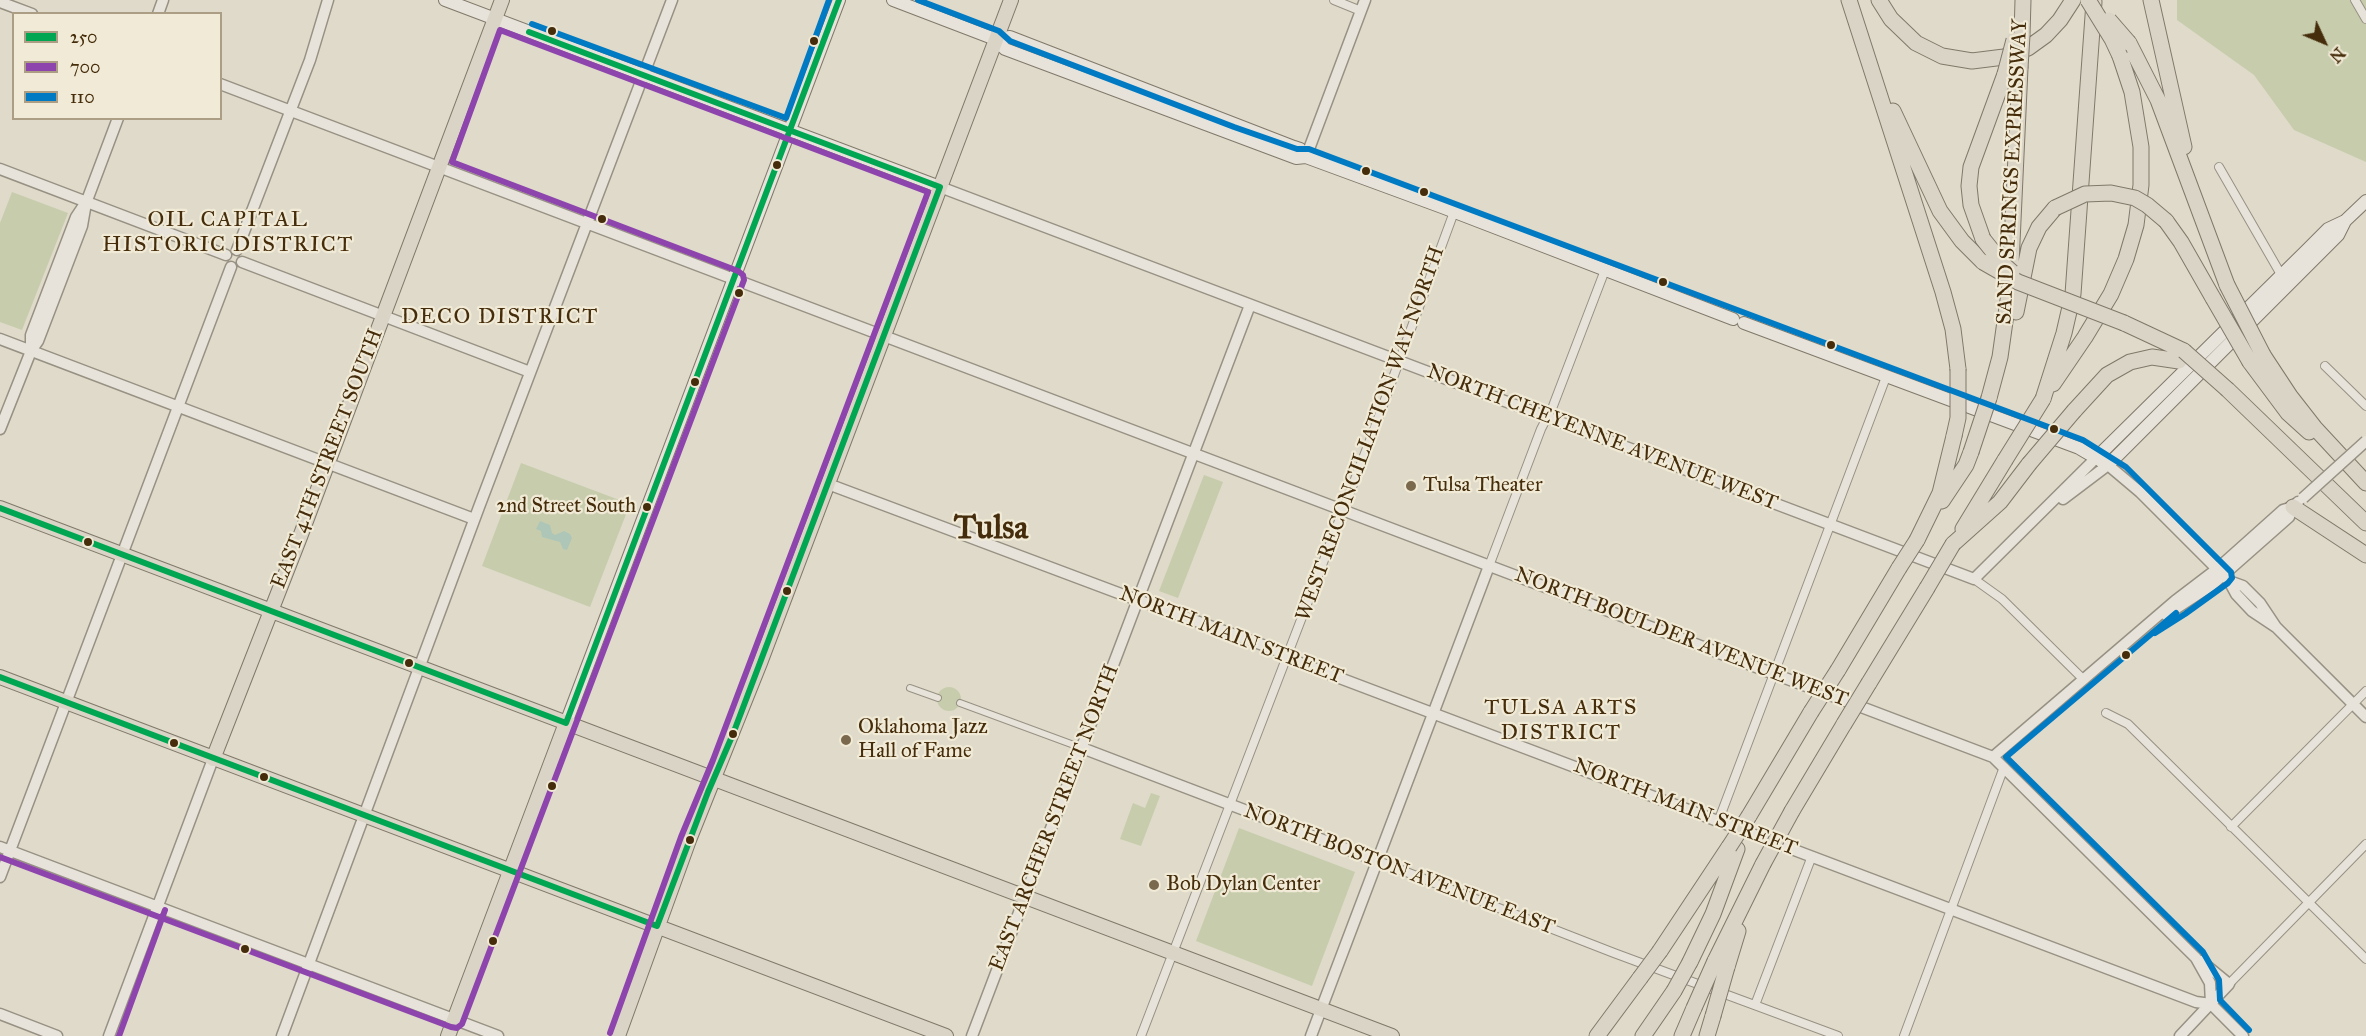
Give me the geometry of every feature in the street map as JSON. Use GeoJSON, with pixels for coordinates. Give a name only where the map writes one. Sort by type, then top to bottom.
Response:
{"type":"FeatureCollection","features":[{"type":"Feature","properties":{"kind":"highway"},"geometry":{"type":"LineString","coordinates":[[1597,1036],[1733,848],[1749,816],[1811,712],[1917,540],[1940,493],[1954,436],[1958,418],[1958,369],[1948,310],[1849,0]]}},
{"type":"Feature","properties":{"kind":"highway"},"geometry":{"type":"LineString","coordinates":[[1879,0],[1890,19],[1906,36],[1929,50],[1956,59],[1989,60],[2015,54],[2037,42],[2060,20],[2073,0]]}},
{"type":"Feature","properties":{"kind":"highway"},"geometry":{"type":"LineString","coordinates":[[2091,0],[2158,100],[2257,359]]}},
{"type":"Feature","properties":{"kind":"highway"},"geometry":{"type":"LineString","coordinates":[[2043,399],[2064,333],[2073,294],[2091,0]]}},
{"type":"Feature","properties":{"kind":"highway"},"geometry":{"type":"LineString","coordinates":[[2151,0],[2198,206]]}},
{"type":"Feature","properties":{"kind":"highway","name":"SAND SPRINGS EXPRESSWAY"},"geometry":{"type":"LineString","coordinates":[[1917,540],[1966,465],[1989,398],[2000,357],[2010,286],[2020,68],[2018,38],[2023,3]]}},
{"type":"Feature","properties":{"kind":"highway"},"geometry":{"type":"LineString","coordinates":[[2018,38],[1971,167],[1971,205],[1983,239],[2008,268],[2043,291]]}},
{"type":"Feature","properties":{"kind":"highway"},"geometry":{"type":"LineString","coordinates":[[1682,1036],[1694,1008],[1721,964],[1752,885],[1792,811],[1953,544],[2043,399],[2085,337],[2110,294],[2126,259],[2136,225],[2141,185],[2141,147],[2124,49]]}},
{"type":"Feature","properties":{"kind":"highway"},"geometry":{"type":"LineString","coordinates":[[1869,59],[1940,211],[1962,241],[1983,262],[2018,282],[2124,323],[2169,342],[2184,351],[2228,390],[2366,523]]}},
{"type":"Feature","properties":{"kind":"highway"},"geometry":{"type":"LineString","coordinates":[[1989,398],[2008,351],[2029,248],[2039,227],[2055,208],[2085,194],[2111,193],[2135,198],[2166,221],[2186,250],[2213,298],[2257,359],[2288,413],[2366,483]]}},
{"type":"Feature","properties":{"kind":"highway"},"geometry":{"type":"LineString","coordinates":[[1953,544],[2000,502],[2074,411],[2100,382],[2117,368],[2130,362],[2152,357],[2171,359],[2193,367],[2228,390]]}},
{"type":"Feature","properties":{"kind":"highway"},"geometry":{"type":"LineString","coordinates":[[2298,502],[2366,555]]}},
{"type":"Feature","properties":{"kind":"highway"},"geometry":{"type":"LineString","coordinates":[[1643,1036],[1674,991],[1713,914],[1733,848]]}},
{"type":"Feature","properties":{"kind":"highway"},"geometry":{"type":"LineString","coordinates":[[1707,1036],[1713,1016],[1721,964]]}},
{"type":"Feature","properties":{"kind":"main road"},"geometry":{"type":"LineString","coordinates":[[446,0],[940,187]]}},
{"type":"Feature","properties":{"kind":"main road","name":"EAST 4TH STREET SOUTH"},"geometry":{"type":"LineString","coordinates":[[213,759],[328,463],[502,0]]}},
{"type":"Feature","properties":{"kind":"main road"},"geometry":{"type":"LineString","coordinates":[[447,1036],[840,0]]}},
{"type":"Feature","properties":{"kind":"main road"},"geometry":{"type":"LineString","coordinates":[[893,0],[995,39],[1005,49],[1050,59],[1296,158],[1306,157],[2079,448],[2108,465],[2338,235],[2346,221],[2366,201]]}},
{"type":"Feature","properties":{"kind":"main road"},"geometry":{"type":"LineString","coordinates":[[618,1036],[657,926],[828,484],[1011,0]]}},
{"type":"Feature","properties":{"kind":"main road"},"geometry":{"type":"LineString","coordinates":[[2097,457],[2328,229],[2346,221]]}},
{"type":"Feature","properties":{"kind":"main road"},"geometry":{"type":"LineString","coordinates":[[0,508],[1392,1036]]}},
{"type":"Feature","properties":{"kind":"main road"},"geometry":{"type":"LineString","coordinates":[[0,677],[946,1036]]}},
{"type":"Feature","properties":{"kind":"street"},"geometry":{"type":"LineString","coordinates":[[237,250],[314,48],[328,0]]}},
{"type":"Feature","properties":{"kind":"street"},"geometry":{"type":"LineString","coordinates":[[282,1036],[474,519],[672,0]]}},
{"type":"Feature","properties":{"kind":"street"},"geometry":{"type":"LineString","coordinates":[[1306,157],[1363,5],[1334,0]]}},
{"type":"Feature","properties":{"kind":"street"},"geometry":{"type":"LineString","coordinates":[[2355,0],[2366,19]]}},
{"type":"Feature","properties":{"kind":"street"},"geometry":{"type":"LineString","coordinates":[[0,2],[27,12]]}},
{"type":"Feature","properties":{"kind":"street","name":"NORTH BOULDER AVENUE WEST"},"geometry":{"type":"LineString","coordinates":[[222,85],[1993,757],[2196,958],[2210,983],[2211,1004]]}},
{"type":"Feature","properties":{"kind":"street"},"geometry":{"type":"LineString","coordinates":[[0,429],[31,351],[31,335],[76,217],[86,202],[117,120]]}},
{"type":"Feature","properties":{"kind":"street"},"geometry":{"type":"LineString","coordinates":[[2218,167],[2289,285]]}},
{"type":"Feature","properties":{"kind":"street"},"geometry":{"type":"LineString","coordinates":[[0,169],[226,255]]}},
{"type":"Feature","properties":{"kind":"street","name":"NORTH CHEYENNE AVENUE WEST"},"geometry":{"type":"LineString","coordinates":[[940,187],[1974,579],[2002,599],[2084,680]]}},
{"type":"Feature","properties":{"kind":"street","name":"WEST RECONCILIATION WAY NORTH"},"geometry":{"type":"LineString","coordinates":[[1141,1036],[1288,656],[1454,212]]}},
{"type":"Feature","properties":{"kind":"street"},"geometry":{"type":"LineString","coordinates":[[230,250],[237,250],[242,254],[242,262],[238,267],[231,267],[225,262],[226,255],[230,250]]}},
{"type":"Feature","properties":{"kind":"street"},"geometry":{"type":"LineString","coordinates":[[242,262],[530,372]]}},
{"type":"Feature","properties":{"kind":"street"},"geometry":{"type":"LineString","coordinates":[[0,877],[5,849],[66,702],[231,267]]}},
{"type":"Feature","properties":{"kind":"street"},"geometry":{"type":"LineString","coordinates":[[1311,1036],[1432,712],[1605,270]]}},
{"type":"Feature","properties":{"kind":"street","name":"EAST ARCHER STREET NORTH"},"geometry":{"type":"LineString","coordinates":[[972,1036],[1250,305]]}},
{"type":"Feature","properties":{"kind":"street"},"geometry":{"type":"LineString","coordinates":[[0,339],[474,519]]}},
{"type":"Feature","properties":{"kind":"street"},"geometry":{"type":"LineString","coordinates":[[2325,366],[2366,406]]}},
{"type":"Feature","properties":{"kind":"street"},"geometry":{"type":"LineString","coordinates":[[1718,822],[1886,377]]}},
{"type":"Feature","properties":{"kind":"street"},"geometry":{"type":"LineString","coordinates":[[1993,757],[2150,625],[2180,607],[2223,575],[2283,510],[2298,502],[2366,441]]}},
{"type":"Feature","properties":{"kind":"street"},"geometry":{"type":"LineString","coordinates":[[1974,579],[2097,457]]}},
{"type":"Feature","properties":{"kind":"street"},"geometry":{"type":"LineString","coordinates":[[2040,514],[2108,465],[2140,492],[2223,575],[2252,611],[2276,627],[2366,717]]}},
{"type":"Feature","properties":{"kind":"street","name":"NORTH MAIN STREET"},"geometry":{"type":"LineString","coordinates":[[828,484],[1118,593],[1270,647],[1288,656],[1718,822],[2196,1002],[2211,1004],[2244,1036]]}},
{"type":"Feature","properties":{"kind":"street"},"geometry":{"type":"LineString","coordinates":[[910,688],[938,698]]}},
{"type":"Feature","properties":{"kind":"street"},"geometry":{"type":"LineString","coordinates":[[2231,827],[2366,691]]}},
{"type":"Feature","properties":{"kind":"street","name":"NORTH BOSTON AVENUE EAST"},"geometry":{"type":"LineString","coordinates":[[960,703],[1611,952],[1838,1036]]}},
{"type":"Feature","properties":{"kind":"street"},"geometry":{"type":"LineString","coordinates":[[2106,713],[2128,724],[2366,959]]}},
{"type":"Feature","properties":{"kind":"street","name":"EAST 4TH STREET SOUTH"},"geometry":{"type":"LineString","coordinates":[[109,1036],[213,759]]}},
{"type":"Feature","properties":{"kind":"street"},"geometry":{"type":"LineString","coordinates":[[1904,1036],[2004,767]]}},
{"type":"Feature","properties":{"kind":"street"},"geometry":{"type":"LineString","coordinates":[[2180,1036],[2366,844]]}},
{"type":"Feature","properties":{"kind":"street"},"geometry":{"type":"LineString","coordinates":[[5,849],[498,1036]]}},
{"type":"Feature","properties":{"kind":"street"},"geometry":{"type":"LineString","coordinates":[[1755,1005],[1812,856]]}},
{"type":"Feature","properties":{"kind":"street"},"geometry":{"type":"LineString","coordinates":[[2196,958],[2229,984]]}},
{"type":"Feature","properties":{"kind":"street"},"geometry":{"type":"LineString","coordinates":[[0,1014],[57,1036]]}},
{"type":"Feature","properties":{"kind":"shaded area"},"geometry":{"type":"Polygon","coordinates":[[[2177,0],[2366,0],[2366,162],[2294,130],[2254,75],[2177,20],[2177,0]]]}},
{"type":"Feature","properties":{"kind":"shaded area"},"geometry":{"type":"Polygon","coordinates":[[[12,192],[68,213],[22,330],[0,322],[0,223],[12,192]]]}},
{"type":"Feature","properties":{"kind":"shaded area"},"geometry":{"type":"Polygon","coordinates":[[[521,463],[630,504],[590,607],[482,566],[521,463]]]}},
{"type":"Feature","properties":{"kind":"shaded area"},"geometry":{"type":"Polygon","coordinates":[[[1204,475],[1223,482],[1178,598],[1159,591],[1204,475]]]}},
{"type":"Feature","properties":{"kind":"shaded area"},"geometry":{"type":"Polygon","coordinates":[[[540,521],[550,525],[555,535],[564,531],[570,534],[572,538],[567,550],[563,549],[560,542],[542,537],[541,531],[536,529],[540,521]]]}},
{"type":"Feature","properties":{"kind":"shaded area"},"geometry":{"type":"Polygon","coordinates":[[[949,687],[957,691],[961,699],[957,707],[949,711],[941,707],[937,699],[941,691],[949,687]]]}},
{"type":"Feature","properties":{"kind":"shaded area"},"geometry":{"type":"Polygon","coordinates":[[[1151,793],[1160,796],[1141,846],[1120,839],[1133,803],[1145,808],[1151,793]]]}},
{"type":"Feature","properties":{"kind":"shaded area"},"geometry":{"type":"Polygon","coordinates":[[[1239,828],[1355,872],[1312,986],[1196,941],[1239,828]]]}},
{"type":"Feature","properties":{"kind":"transit line","name":"110"},"geometry":{"type":"LineString","coordinates":[[532,24],[786,118],[829,0]]}},
{"type":"Feature","properties":{"kind":"transit line","name":"250"},"geometry":{"type":"LineString","coordinates":[[0,508],[566,723],[839,0]]}},
{"type":"Feature","properties":{"kind":"transit line","name":"110"},"geometry":{"type":"LineString","coordinates":[[918,0],[999,31],[1010,41],[1234,127],[1297,149],[1309,149],[2083,440],[2126,467],[2231,572],[2232,578],[2228,583],[2155,633]]}},
{"type":"Feature","properties":{"kind":"transit line","name":"700"},"geometry":{"type":"LineString","coordinates":[[0,857],[451,1027],[457,1028],[462,1024],[744,280],[743,275],[738,271],[452,162],[500,30],[928,192],[713,760],[681,837],[610,1033]]}},
{"type":"Feature","properties":{"kind":"transit line","name":"250"},"geometry":{"type":"LineString","coordinates":[[0,677],[657,926],[708,792],[733,734],[940,187],[529,32]]}},
{"type":"Feature","properties":{"kind":"transit line","name":"110"},"geometry":{"type":"LineString","coordinates":[[2176,613],[2006,757],[2203,952],[2219,980],[2220,1000],[2249,1030]]}},
{"type":"Feature","properties":{"kind":"transit line","name":"700"},"geometry":{"type":"LineString","coordinates":[[119,1036],[165,910]]}},
{"type":"Feature","properties":{"kind":"place","name":"Tulsa Theater"},"geometry":{"type":"Point","coordinates":[1411,486]}},
{"type":"Feature","properties":{"kind":"place","name":"2nd Street South"},"geometry":{"type":"Point","coordinates":[647,507]}},
{"type":"Feature","properties":{"kind":"place","name":"Oklahoma Jazz Hall of Fame"},"geometry":{"type":"Point","coordinates":[846,740]}},
{"type":"Feature","properties":{"kind":"place","name":"Bob Dylan Center"},"geometry":{"type":"Point","coordinates":[1154,885]}},
{"type":"Feature","properties":{"kind":"district","name":"OIL CAPITAL HISTORIC DISTRICT"},"geometry":{"type":"Point","coordinates":[228,234]}},
{"type":"Feature","properties":{"kind":"district","name":"DECO DISTRICT"},"geometry":{"type":"Point","coordinates":[500,318]}},
{"type":"Feature","properties":{"kind":"district","name":"Tulsa"},"geometry":{"type":"Point","coordinates":[991,530]}},
{"type":"Feature","properties":{"kind":"district","name":"TULSA ARTS DISTRICT"},"geometry":{"type":"Point","coordinates":[1561,722]}}]}
